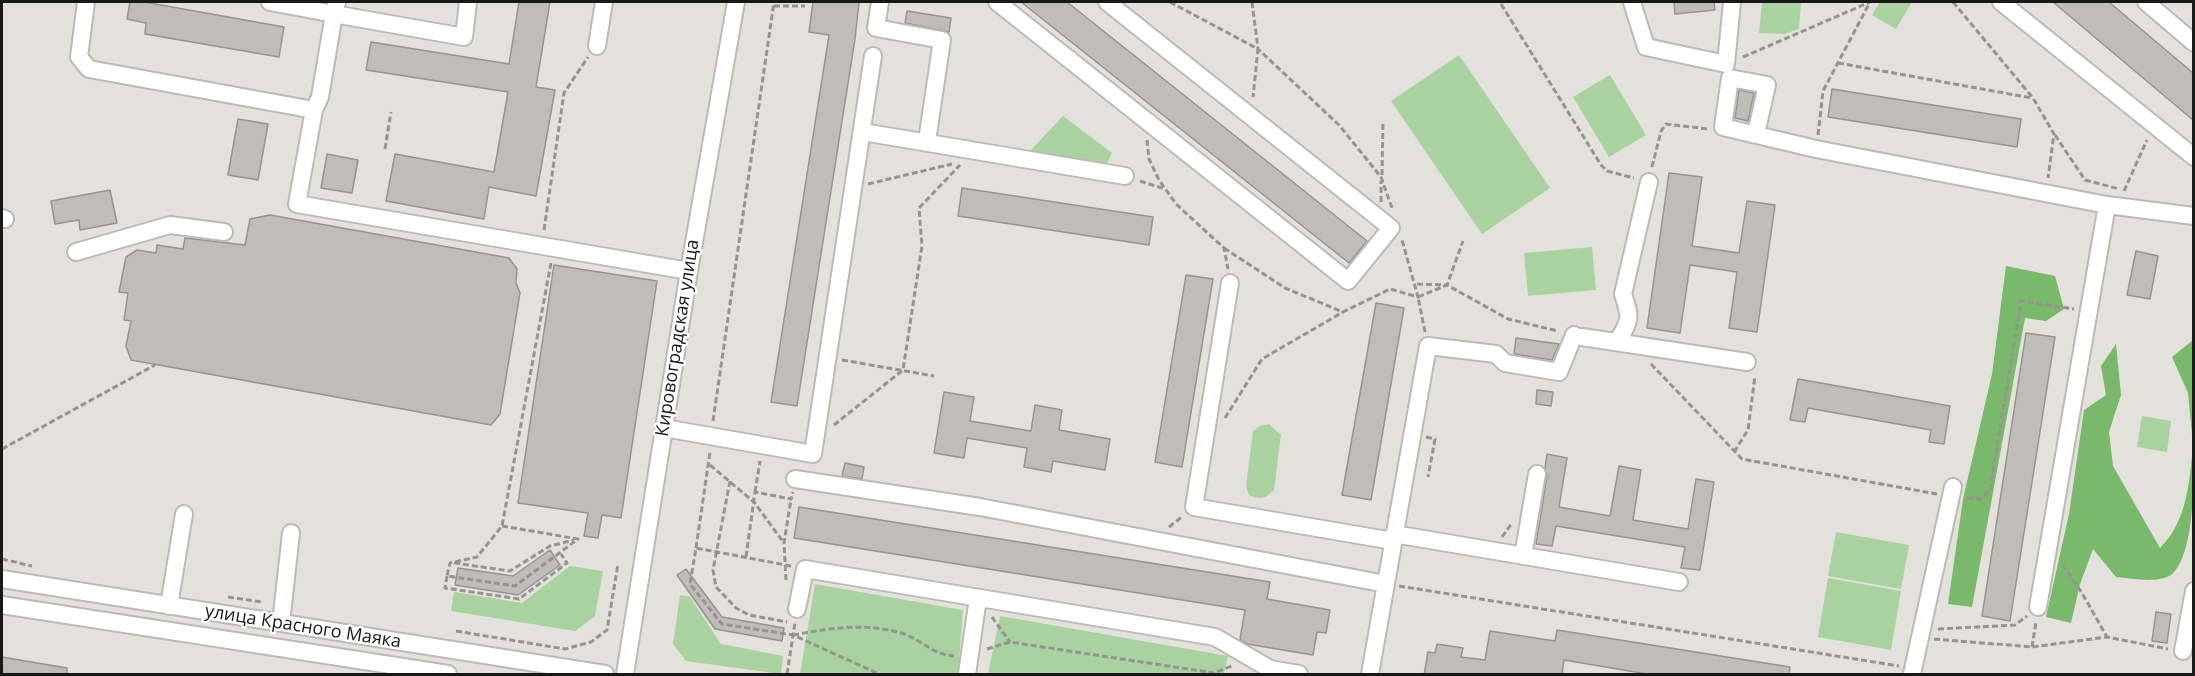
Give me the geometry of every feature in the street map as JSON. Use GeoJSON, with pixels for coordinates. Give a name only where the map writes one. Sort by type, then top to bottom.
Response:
{"type":"FeatureCollection","features":[{"type":"Feature","properties":{"kind":"street"},"geometry":{"type":"LineString","coordinates":[[86,2],[79,57],[89,69],[314,110]]}},
{"type":"Feature","properties":{"kind":"street"},"geometry":{"type":"LineString","coordinates":[[270,2],[336,8],[464,37],[468,2]]}},
{"type":"Feature","properties":{"kind":"street"},"geometry":{"type":"LineString","coordinates":[[597,46],[604,2]]}},
{"type":"Feature","properties":{"kind":"street","name":"Кировоградская улица"},"geometry":{"type":"LineString","coordinates":[[625,675],[688,271],[736,2]]}},
{"type":"Feature","properties":{"kind":"street"},"geometry":{"type":"LineString","coordinates":[[880,2],[876,28],[942,40],[927,141]]}},
{"type":"Feature","properties":{"kind":"street"},"geometry":{"type":"LineString","coordinates":[[997,2],[1348,281],[1391,228],[1386,214],[1251,117],[1107,2]]}},
{"type":"Feature","properties":{"kind":"street"},"geometry":{"type":"LineString","coordinates":[[1632,2],[1646,47],[1726,64],[1732,2]]}},
{"type":"Feature","properties":{"kind":"street"},"geometry":{"type":"LineString","coordinates":[[2001,2],[2193,157]]}},
{"type":"Feature","properties":{"kind":"street"},"geometry":{"type":"LineString","coordinates":[[2146,2],[2193,43]]}},
{"type":"Feature","properties":{"kind":"street"},"geometry":{"type":"LineString","coordinates":[[336,8],[297,204],[688,271]]}},
{"type":"Feature","properties":{"kind":"street"},"geometry":{"type":"LineString","coordinates":[[664,428],[813,454],[873,56]]}},
{"type":"Feature","properties":{"kind":"street"},"geometry":{"type":"LineString","coordinates":[[863,132],[1125,176]]}},
{"type":"Feature","properties":{"kind":"street"},"geometry":{"type":"LineString","coordinates":[[1756,134],[1816,149],[2045,193],[2193,216]]}},
{"type":"Feature","properties":{"kind":"street"},"geometry":{"type":"LineString","coordinates":[[1617,342],[1629,319],[1630,312],[1623,294],[1649,182]]}},
{"type":"Feature","properties":{"kind":"street"},"geometry":{"type":"LineString","coordinates":[[2038,607],[2089,312],[2112,205]]}},
{"type":"Feature","properties":{"kind":"street"},"geometry":{"type":"LineString","coordinates":[[76,252],[170,225],[224,232]]}},
{"type":"Feature","properties":{"kind":"street"},"geometry":{"type":"LineString","coordinates":[[1230,283],[1194,507],[1523,556],[1679,582]]}},
{"type":"Feature","properties":{"kind":"street"},"geometry":{"type":"LineString","coordinates":[[1370,675],[1428,346],[1496,354],[1505,363],[1559,372],[1578,336],[1747,362]]}},
{"type":"Feature","properties":{"kind":"street"},"geometry":{"type":"LineString","coordinates":[[1523,556],[1537,474]]}},
{"type":"Feature","properties":{"kind":"street"},"geometry":{"type":"LineString","coordinates":[[795,479],[980,507],[1386,584]]}},
{"type":"Feature","properties":{"kind":"street"},"geometry":{"type":"LineString","coordinates":[[1912,671],[1952,492]]}},
{"type":"Feature","properties":{"kind":"street"},"geometry":{"type":"LineString","coordinates":[[169,606],[184,514]]}},
{"type":"Feature","properties":{"kind":"street"},"geometry":{"type":"LineString","coordinates":[[281,623],[291,533]]}},
{"type":"Feature","properties":{"kind":"street"},"geometry":{"type":"LineString","coordinates":[[796,616],[805,569],[1215,637],[1270,669],[1299,675]]}},
{"type":"Feature","properties":{"kind":"street","name":"улица Красного Маяка"},"geometry":{"type":"LineString","coordinates":[[2,579],[605,675]]}},
{"type":"Feature","properties":{"kind":"street"},"geometry":{"type":"LineString","coordinates":[[2183,651],[2193,591]]}},
{"type":"Feature","properties":{"kind":"street"},"geometry":{"type":"LineString","coordinates":[[967,675],[978,598]]}},
{"type":"Feature","properties":{"kind":"street","name":"улица Красного Маяка"},"geometry":{"type":"LineString","coordinates":[[2,605],[448,675]]}},
{"type":"Feature","properties":{"kind":"path"},"geometry":{"type":"LineString","coordinates":[[1170,2],[1258,49],[1339,125],[1382,177],[1386,214]]}},
{"type":"Feature","properties":{"kind":"path"},"geometry":{"type":"LineString","coordinates":[[1251,117],[1258,49],[1252,2]]}},
{"type":"Feature","properties":{"kind":"path"},"geometry":{"type":"LineString","coordinates":[[1750,54],[1870,2]]}},
{"type":"Feature","properties":{"kind":"path"},"geometry":{"type":"LineString","coordinates":[[1816,149],[1823,91],[1870,2]]}},
{"type":"Feature","properties":{"kind":"path"},"geometry":{"type":"LineString","coordinates":[[1953,2],[2033,98],[2085,180],[2124,190]]}},
{"type":"Feature","properties":{"kind":"path"},"geometry":{"type":"LineString","coordinates":[[805,6],[774,4],[711,435],[710,465],[690,584],[722,624],[793,635],[879,675]]}},
{"type":"Feature","properties":{"kind":"path"},"geometry":{"type":"LineString","coordinates":[[1501,4],[1604,168],[1649,182],[1662,127],[1670,123],[1714,130]]}},
{"type":"Feature","properties":{"kind":"path"},"geometry":{"type":"LineString","coordinates":[[543,224],[564,93],[568,83],[597,46]]}},
{"type":"Feature","properties":{"kind":"path"},"geometry":{"type":"LineString","coordinates":[[1838,63],[2033,98]]}},
{"type":"Feature","properties":{"kind":"path"},"geometry":{"type":"LineString","coordinates":[[385,149],[391,112]]}},
{"type":"Feature","properties":{"kind":"path"},"geometry":{"type":"LineString","coordinates":[[1145,119],[1149,159],[1176,204],[1224,248],[1285,288],[1343,312]]}},
{"type":"Feature","properties":{"kind":"path"},"geometry":{"type":"LineString","coordinates":[[1383,122],[1382,177],[1386,214]]}},
{"type":"Feature","properties":{"kind":"path"},"geometry":{"type":"LineString","coordinates":[[2112,205],[2124,190],[2154,125]]}},
{"type":"Feature","properties":{"kind":"path"},"geometry":{"type":"LineString","coordinates":[[2045,193],[2054,134]]}},
{"type":"Feature","properties":{"kind":"path"},"geometry":{"type":"LineString","coordinates":[[816,439],[903,370],[922,246],[919,208],[963,162],[855,187]]}},
{"type":"Feature","properties":{"kind":"path"},"geometry":{"type":"LineString","coordinates":[[1125,176],[1167,190]]}},
{"type":"Feature","properties":{"kind":"path"},"geometry":{"type":"LineString","coordinates":[[1399,230],[1416,284],[1428,346]]}},
{"type":"Feature","properties":{"kind":"path"},"geometry":{"type":"LineString","coordinates":[[1221,424],[1263,359],[1343,312],[1390,289],[1418,297],[1447,285],[1463,240]]}},
{"type":"Feature","properties":{"kind":"path"},"geometry":{"type":"LineString","coordinates":[[1224,248],[1230,283]]}},
{"type":"Feature","properties":{"kind":"path"},"geometry":{"type":"LineString","coordinates":[[450,563],[477,557],[502,526],[552,265]]}},
{"type":"Feature","properties":{"kind":"path"},"geometry":{"type":"LineString","coordinates":[[1416,284],[1447,285],[1508,319],[1578,336]]}},
{"type":"Feature","properties":{"kind":"path"},"geometry":{"type":"LineString","coordinates":[[1649,362],[1742,459],[1952,492],[1982,499],[1990,489],[2021,301],[2089,312]]}},
{"type":"Feature","properties":{"kind":"path"},"geometry":{"type":"LineString","coordinates":[[828,358],[934,376]]}},
{"type":"Feature","properties":{"kind":"path"},"geometry":{"type":"LineString","coordinates":[[1734,453],[1748,430],[1750,419],[1757,364],[1747,362]]}},
{"type":"Feature","properties":{"kind":"path"},"geometry":{"type":"LineString","coordinates":[[2,449],[154,365]]}},
{"type":"Feature","properties":{"kind":"path"},"geometry":{"type":"LineString","coordinates":[[1412,434],[1435,439],[1428,477]]}},
{"type":"Feature","properties":{"kind":"path"},"geometry":{"type":"LineString","coordinates":[[746,557],[763,444]]}},
{"type":"Feature","properties":{"kind":"path"},"geometry":{"type":"LineString","coordinates":[[710,465],[754,502],[784,543]]}},
{"type":"Feature","properties":{"kind":"path"},"geometry":{"type":"LineString","coordinates":[[787,588],[784,543],[795,479]]}},
{"type":"Feature","properties":{"kind":"path"},"geometry":{"type":"LineString","coordinates":[[730,481],[717,551],[714,578],[716,586],[736,608],[749,615],[796,616],[787,675]]}},
{"type":"Feature","properties":{"kind":"path"},"geometry":{"type":"LineString","coordinates":[[755,492],[791,499]]}},
{"type":"Feature","properties":{"kind":"path"},"geometry":{"type":"LineString","coordinates":[[1153,540],[1194,507]]}},
{"type":"Feature","properties":{"kind":"path"},"geometry":{"type":"LineString","coordinates":[[502,526],[578,539]]}},
{"type":"Feature","properties":{"kind":"path"},"geometry":{"type":"LineString","coordinates":[[447,576],[515,586],[561,554],[578,539]]}},
{"type":"Feature","properties":{"kind":"path"},"geometry":{"type":"LineString","coordinates":[[450,563],[510,571],[550,546],[578,539]]}},
{"type":"Feature","properties":{"kind":"path"},"geometry":{"type":"LineString","coordinates":[[696,548],[805,569]]}},
{"type":"Feature","properties":{"kind":"path"},"geometry":{"type":"LineString","coordinates":[[450,563],[445,588],[519,599],[567,563],[561,554]]}},
{"type":"Feature","properties":{"kind":"path"},"geometry":{"type":"LineString","coordinates":[[456,631],[565,649],[591,642],[607,630],[618,564]]}},
{"type":"Feature","properties":{"kind":"path"},"geometry":{"type":"LineString","coordinates":[[2064,569],[2082,593],[2107,638]]}},
{"type":"Feature","properties":{"kind":"path"},"geometry":{"type":"LineString","coordinates":[[1386,584],[1912,671]]}},
{"type":"Feature","properties":{"kind":"path"},"geometry":{"type":"LineString","coordinates":[[978,598],[1010,642]]}},
{"type":"Feature","properties":{"kind":"path"},"geometry":{"type":"LineString","coordinates":[[1921,633],[2015,625],[2038,607]]}},
{"type":"Feature","properties":{"kind":"path"},"geometry":{"type":"LineString","coordinates":[[2032,647],[2038,607]]}},
{"type":"Feature","properties":{"kind":"path"},"geometry":{"type":"LineString","coordinates":[[793,635],[856,626],[903,634],[916,639],[933,652],[946,655],[969,655],[1010,642],[1214,673],[1251,658]]}},
{"type":"Feature","properties":{"kind":"path"},"geometry":{"type":"LineString","coordinates":[[1921,633],[2032,647],[2107,638],[2183,651]]}},
{"type":"Feature","properties":{"kind":"green space"},"geometry":{"type":"Polygon","coordinates":[[[1762,2],[1801,2],[1799,29],[1784,34],[1759,33],[1762,2]]]}},
{"type":"Feature","properties":{"kind":"green space"},"geometry":{"type":"Polygon","coordinates":[[[1880,2],[1912,2],[1896,29],[1872,15],[1880,2]]]}},
{"type":"Feature","properties":{"kind":"green space"},"geometry":{"type":"Polygon","coordinates":[[[1459,55],[1550,188],[1482,234],[1391,101],[1459,55]]]}},
{"type":"Feature","properties":{"kind":"green space"},"geometry":{"type":"Polygon","coordinates":[[[1610,75],[1646,135],[1609,157],[1573,97],[1610,75]]]}},
{"type":"Feature","properties":{"kind":"green space"},"geometry":{"type":"Polygon","coordinates":[[[1063,116],[1112,153],[1106,165],[1030,151],[1063,116]]]}},
{"type":"Feature","properties":{"kind":"green space"},"geometry":{"type":"Polygon","coordinates":[[[1592,247],[1596,290],[1528,296],[1524,253],[1592,247]]]}},
{"type":"Feature","properties":{"kind":"green space"},"geometry":{"type":"Polygon","coordinates":[[[2006,266],[2055,276],[2064,309],[2046,321],[2025,318],[1972,607],[1948,604],[1963,499],[1992,374],[2006,266]]]}},
{"type":"Feature","properties":{"kind":"green space"},"geometry":{"type":"Polygon","coordinates":[[[2193,340],[2193,445],[2188,393],[2172,357],[2193,340]]]}},
{"type":"Feature","properties":{"kind":"green space"},"geometry":{"type":"Polygon","coordinates":[[[2116,344],[2121,395],[2109,432],[2113,466],[2160,548],[2176,526],[2181,514],[2188,488],[2193,447],[2193,497],[2189,535],[2179,565],[2171,575],[2165,578],[2144,580],[2116,577],[2093,549],[2080,584],[2071,623],[2046,617],[2069,514],[2084,410],[2106,395],[2101,366],[2116,344]]]}},
{"type":"Feature","properties":{"kind":"green space"},"geometry":{"type":"Polygon","coordinates":[[[2142,416],[2171,421],[2167,452],[2137,447],[2142,416]]]}},
{"type":"Feature","properties":{"kind":"green space"},"geometry":{"type":"Polygon","coordinates":[[[1269,424],[1281,435],[1274,490],[1265,497],[1256,498],[1249,495],[1246,487],[1253,431],[1269,424]]]}},
{"type":"Feature","properties":{"kind":"green space"},"geometry":{"type":"Polygon","coordinates":[[[1836,532],[1909,545],[1901,589],[1828,576],[1836,532]]]}},
{"type":"Feature","properties":{"kind":"green space"},"geometry":{"type":"Polygon","coordinates":[[[570,566],[603,571],[595,616],[575,631],[451,611],[454,592],[522,603],[570,566]]]}},
{"type":"Feature","properties":{"kind":"green space"},"geometry":{"type":"Polygon","coordinates":[[[1828,578],[1901,591],[1891,650],[1818,637],[1828,578]]]}},
{"type":"Feature","properties":{"kind":"green space"},"geometry":{"type":"Polygon","coordinates":[[[815,584],[963,610],[958,674],[800,674],[815,584]]]}},
{"type":"Feature","properties":{"kind":"green space"},"geometry":{"type":"Polygon","coordinates":[[[680,595],[690,597],[721,644],[783,656],[781,674],[686,661],[673,644],[680,595]]]}},
{"type":"Feature","properties":{"kind":"green space"},"geometry":{"type":"Polygon","coordinates":[[[1000,616],[1228,656],[1224,674],[988,674],[1000,616]]]}},
{"type":"Feature","properties":{"kind":"building"},"geometry":{"type":"Polygon","coordinates":[[[130,2],[144,2],[284,27],[279,57],[145,34],[146,23],[127,19],[130,2]]]}},
{"type":"Feature","properties":{"kind":"building"},"geometry":{"type":"Polygon","coordinates":[[[519,2],[550,2],[536,87],[555,90],[536,196],[489,187],[484,219],[386,201],[395,154],[494,172],[508,92],[366,70],[371,42],[509,64],[519,2]]]}},
{"type":"Feature","properties":{"kind":"building"},"geometry":{"type":"Polygon","coordinates":[[[813,2],[859,2],[797,406],[771,402],[829,35],[809,32],[813,2]]]}},
{"type":"Feature","properties":{"kind":"building"},"geometry":{"type":"Polygon","coordinates":[[[1021,2],[1067,2],[1367,241],[1349,263],[1021,2]]]}},
{"type":"Feature","properties":{"kind":"building"},"geometry":{"type":"Polygon","coordinates":[[[1674,2],[1714,2],[1715,10],[1675,14],[1674,2]]]}},
{"type":"Feature","properties":{"kind":"building"},"geometry":{"type":"Polygon","coordinates":[[[2053,2],[2109,2],[2193,73],[2193,120],[2053,2]]]}},
{"type":"Feature","properties":{"kind":"building"},"geometry":{"type":"Polygon","coordinates":[[[907,11],[951,18],[949,32],[905,23],[907,11]]]}},
{"type":"Feature","properties":{"kind":"building"},"geometry":{"type":"Polygon","coordinates":[[[1832,89],[2021,119],[2017,147],[1828,117],[1832,89]]]}},
{"type":"Feature","properties":{"kind":"building"},"geometry":{"type":"Polygon","coordinates":[[[1739,90],[1754,93],[1748,121],[1735,118],[1739,90]]]}},
{"type":"Feature","properties":{"kind":"building"},"geometry":{"type":"Polygon","coordinates":[[[238,119],[268,124],[258,180],[228,175],[238,119]]]}},
{"type":"Feature","properties":{"kind":"building"},"geometry":{"type":"Polygon","coordinates":[[[327,154],[358,160],[352,193],[321,188],[327,154]]]}},
{"type":"Feature","properties":{"kind":"building"},"geometry":{"type":"Polygon","coordinates":[[[1669,173],[1702,177],[1692,246],[1739,253],[1747,201],[1775,205],[1757,332],[1729,328],[1737,272],[1690,265],[1680,333],[1647,328],[1669,173]]]}},
{"type":"Feature","properties":{"kind":"building"},"geometry":{"type":"Polygon","coordinates":[[[962,188],[1153,217],[1149,245],[958,216],[962,188]]]}},
{"type":"Feature","properties":{"kind":"building"},"geometry":{"type":"Polygon","coordinates":[[[110,190],[117,223],[80,230],[79,220],[55,224],[51,201],[110,190]]]}},
{"type":"Feature","properties":{"kind":"building"},"geometry":{"type":"Polygon","coordinates":[[[270,215],[509,258],[517,269],[516,283],[520,293],[500,414],[491,425],[131,360],[126,346],[131,321],[124,320],[128,293],[119,292],[126,257],[137,250],[156,253],[157,245],[183,249],[185,238],[245,245],[250,219],[270,215]]]}},
{"type":"Feature","properties":{"kind":"building"},"geometry":{"type":"Polygon","coordinates":[[[2136,251],[2158,256],[2150,299],[2127,295],[2136,251]]]}},
{"type":"Feature","properties":{"kind":"building"},"geometry":{"type":"Polygon","coordinates":[[[554,265],[657,281],[621,518],[602,515],[598,538],[584,536],[588,513],[518,503],[554,265]]]}},
{"type":"Feature","properties":{"kind":"building"},"geometry":{"type":"Polygon","coordinates":[[[1186,275],[1213,279],[1182,467],[1155,462],[1186,275]]]}},
{"type":"Feature","properties":{"kind":"building"},"geometry":{"type":"Polygon","coordinates":[[[1376,303],[1404,308],[1371,500],[1342,495],[1376,303]]]}},
{"type":"Feature","properties":{"kind":"building"},"geometry":{"type":"Polygon","coordinates":[[[2026,333],[2055,337],[2010,621],[1982,616],[2026,333]]]}},
{"type":"Feature","properties":{"kind":"building"},"geometry":{"type":"Polygon","coordinates":[[[1516,338],[1559,344],[1552,360],[1514,354],[1516,338]]]}},
{"type":"Feature","properties":{"kind":"building"},"geometry":{"type":"Polygon","coordinates":[[[1798,379],[1950,406],[1944,444],[1929,442],[1931,430],[1808,408],[1805,422],[1790,420],[1798,379]]]}},
{"type":"Feature","properties":{"kind":"building"},"geometry":{"type":"Polygon","coordinates":[[[1537,390],[1553,392],[1551,406],[1536,404],[1537,390]]]}},
{"type":"Feature","properties":{"kind":"building"},"geometry":{"type":"Polygon","coordinates":[[[944,392],[974,397],[970,421],[1031,431],[1035,405],[1062,410],[1059,430],[1110,439],[1105,470],[1053,461],[1051,472],[1024,467],[1027,448],[967,438],[964,458],[934,453],[944,392]]]}},
{"type":"Feature","properties":{"kind":"building"},"geometry":{"type":"Polygon","coordinates":[[[1547,454],[1567,458],[1559,507],[1610,516],[1619,466],[1641,470],[1633,520],[1688,529],[1696,479],[1714,482],[1700,570],[1681,568],[1685,547],[1556,526],[1552,546],[1536,544],[1547,476],[1545,468],[1547,454]]]}},
{"type":"Feature","properties":{"kind":"building"},"geometry":{"type":"Polygon","coordinates":[[[845,463],[864,467],[862,479],[842,476],[845,463]]]}},
{"type":"Feature","properties":{"kind":"building"},"geometry":{"type":"Polygon","coordinates":[[[799,507],[1270,582],[1267,599],[1330,610],[1326,633],[1317,632],[1313,655],[1247,644],[1240,639],[1245,610],[794,538],[799,507]]]}},
{"type":"Feature","properties":{"kind":"building"},"geometry":{"type":"Polygon","coordinates":[[[550,550],[560,565],[518,595],[455,585],[458,568],[513,576],[550,550]]]}},
{"type":"Feature","properties":{"kind":"building"},"geometry":{"type":"Polygon","coordinates":[[[686,569],[722,617],[784,628],[782,641],[715,629],[677,575],[686,569]]]}},
{"type":"Feature","properties":{"kind":"building"},"geometry":{"type":"Polygon","coordinates":[[[2156,612],[2171,614],[2167,643],[2152,641],[2156,612]]]}},
{"type":"Feature","properties":{"kind":"building"},"geometry":{"type":"Polygon","coordinates":[[[1557,630],[1790,667],[1789,675],[1653,675],[1564,660],[1562,675],[1424,675],[1428,652],[1435,653],[1437,644],[1463,648],[1461,657],[1485,660],[1490,631],[1555,641],[1557,630]]]}},
{"type":"Feature","properties":{"kind":"building"},"geometry":{"type":"Polygon","coordinates":[[[2,657],[67,668],[67,675],[2,675],[2,657]]]}}]}
